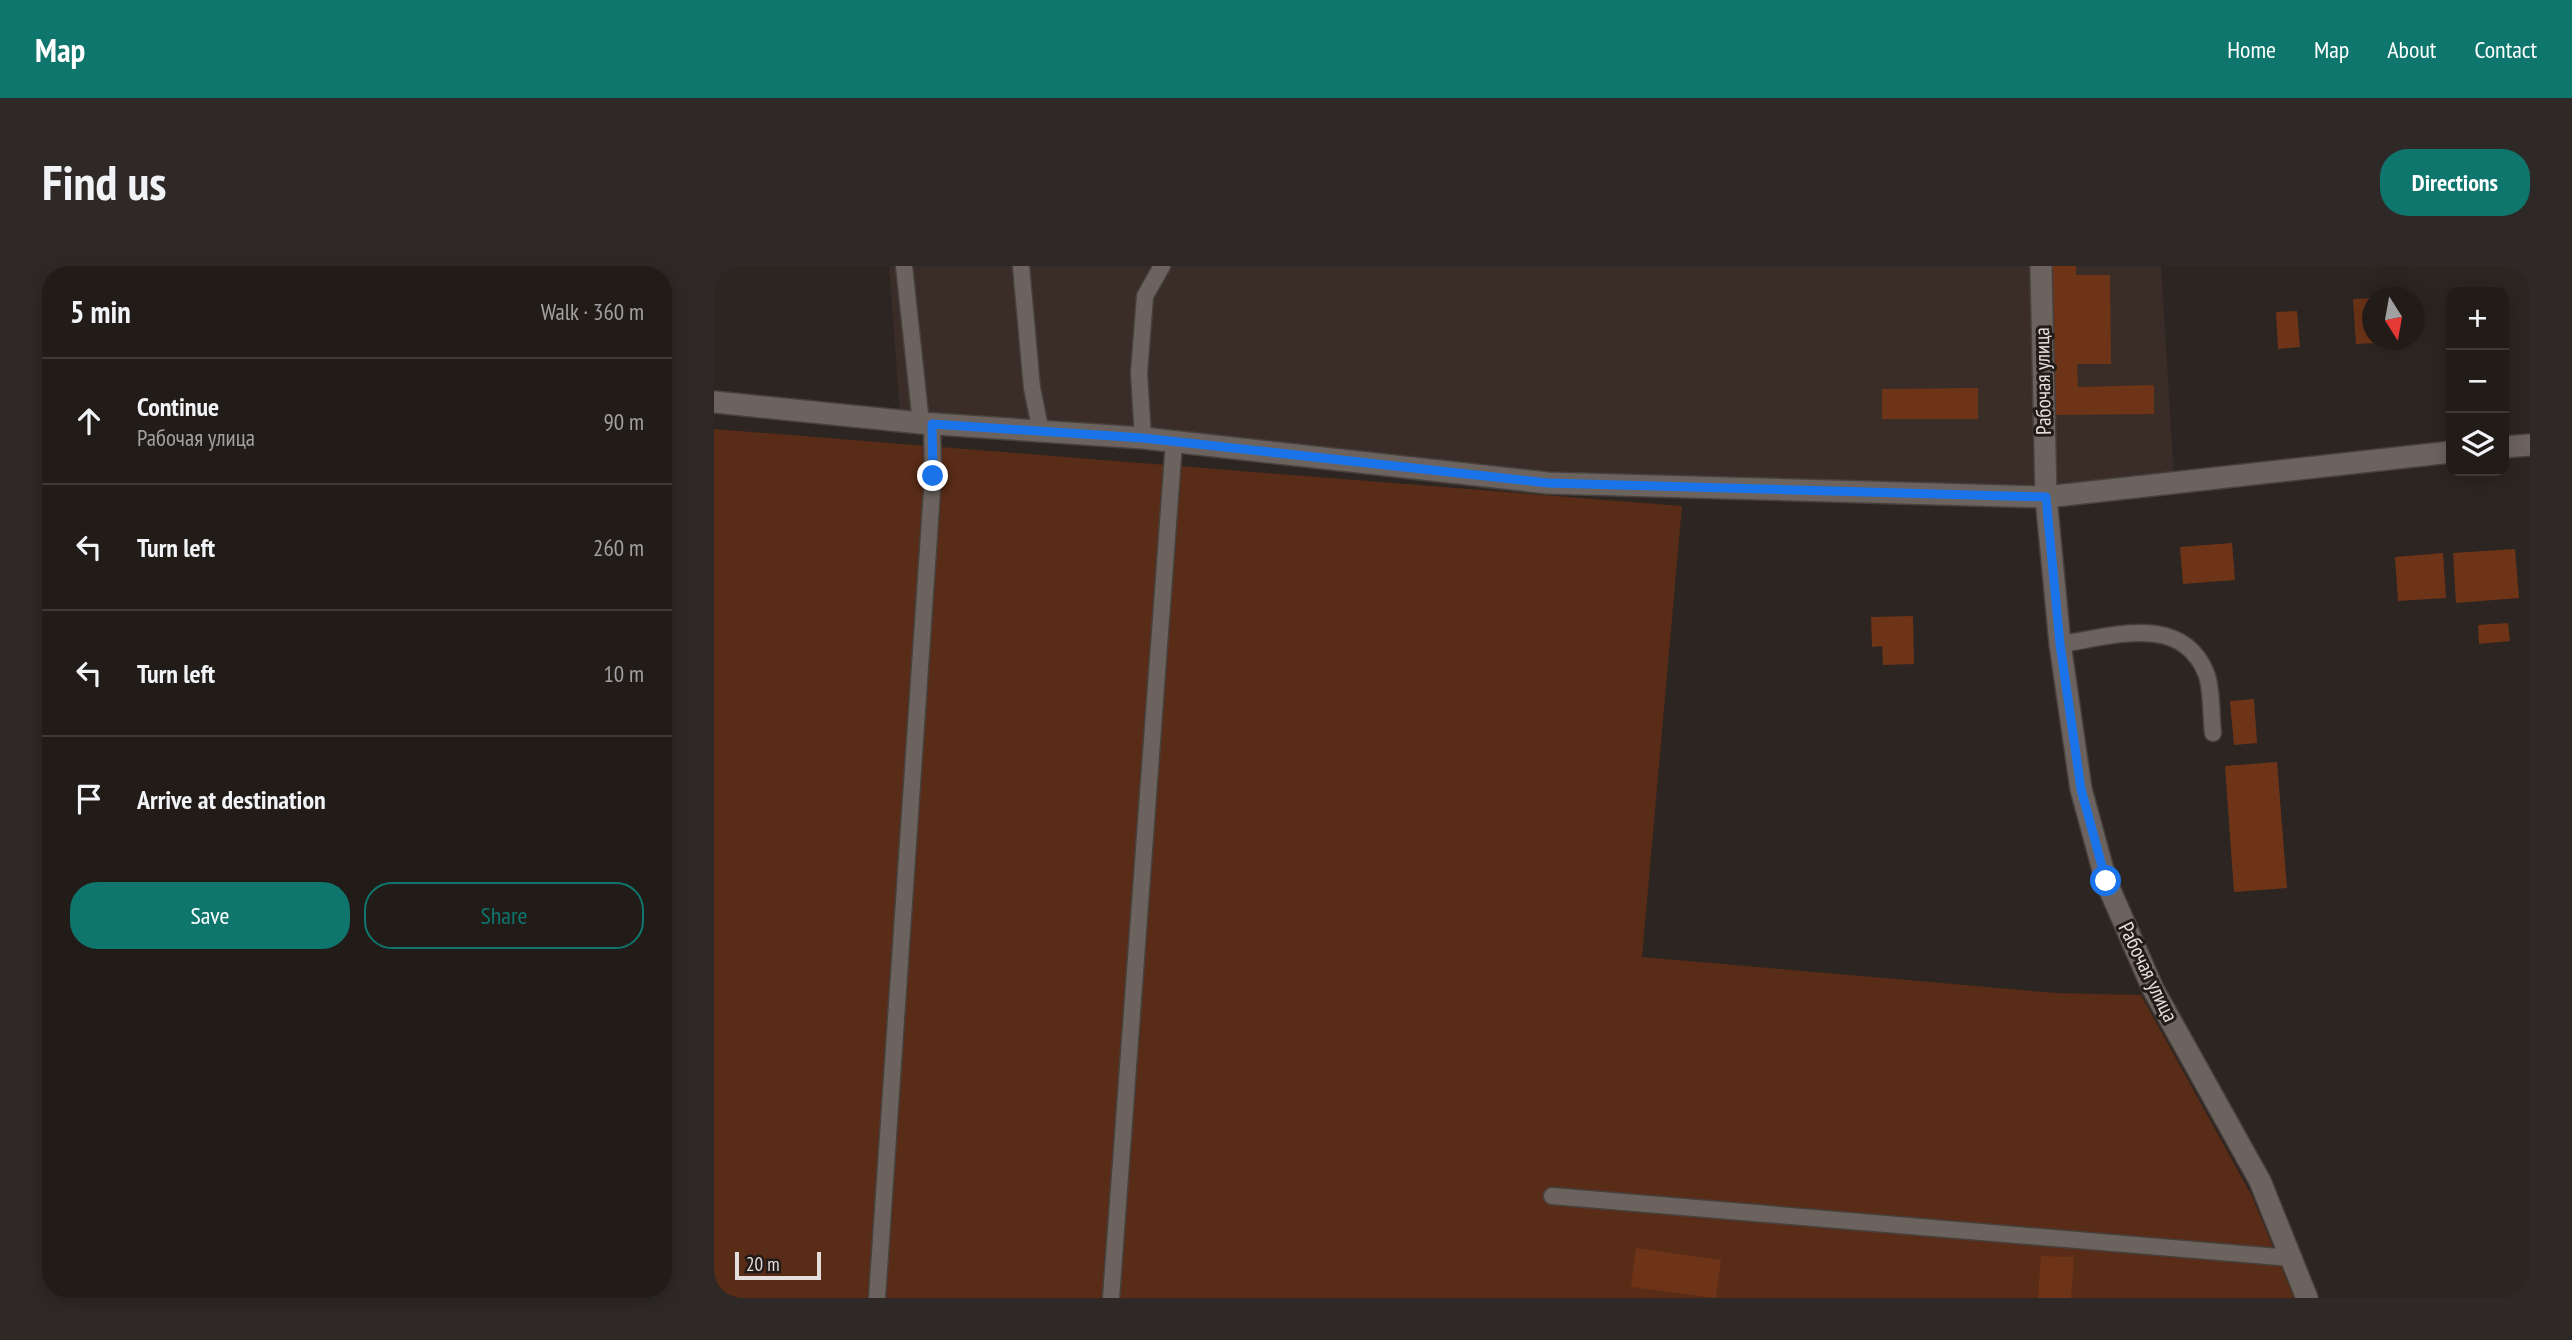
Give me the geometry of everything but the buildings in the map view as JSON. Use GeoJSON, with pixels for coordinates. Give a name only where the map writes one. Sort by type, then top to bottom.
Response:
{"type":"FeatureCollection","features":[{"type":"Feature","properties":{"kind":"street","name":"Рабочая улица"},"geometry":{"type":"LineString","coordinates":[[2041,266],[2046,497],[2060,644],[2081,789],[2106,881],[2153,989],[2260,1181],[2307,1298]]}},
{"type":"Feature","properties":{"kind":"street"},"geometry":{"type":"LineString","coordinates":[[714,402],[927,423],[1143,438],[1548,483],[2046,497],[2446,454]]}},
{"type":"Feature","properties":{"kind":"street"},"geometry":{"type":"LineString","coordinates":[[2509,447],[2530,445]]}},
{"type":"Feature","properties":{"kind":"lane"},"geometry":{"type":"LineString","coordinates":[[877,1298],[933,476],[904,266]]}},
{"type":"Feature","properties":{"kind":"lane"},"geometry":{"type":"LineString","coordinates":[[1021,266],[1031,387],[1041,432]]}},
{"type":"Feature","properties":{"kind":"lane"},"geometry":{"type":"LineString","coordinates":[[1143,438],[1139,373],[1145,296],[1162,266]]}},
{"type":"Feature","properties":{"kind":"lane"},"geometry":{"type":"LineString","coordinates":[[1111,1298],[1174,442]]}},
{"type":"Feature","properties":{"kind":"lane"},"geometry":{"type":"LineString","coordinates":[[2060,644],[2154,632],[2186,643],[2207,674],[2213,733]]}},
{"type":"Feature","properties":{"kind":"lane"},"geometry":{"type":"LineString","coordinates":[[1552,1196],[2291,1258]]}},
{"type":"Feature","properties":{"kind":"shaded area"},"geometry":{"type":"Polygon","coordinates":[[[889,266],[2161,266],[2174,477],[2023,489],[1457,467],[1169,429],[900,412],[889,266]]]}},
{"type":"Feature","properties":{"kind":"shaded area"},"geometry":{"type":"Polygon","coordinates":[[[714,429],[1682,506],[1642,957],[2056,993],[2141,995],[2252,1196],[2294,1298],[714,1298],[714,429]]]}},
{"type":"Feature","properties":{"kind":"route"},"geometry":{"type":"LineString","coordinates":[[933,476],[932,424],[1143,438],[1548,483],[2046,497],[2060,644],[2081,789],[2106,881]]}}]}
